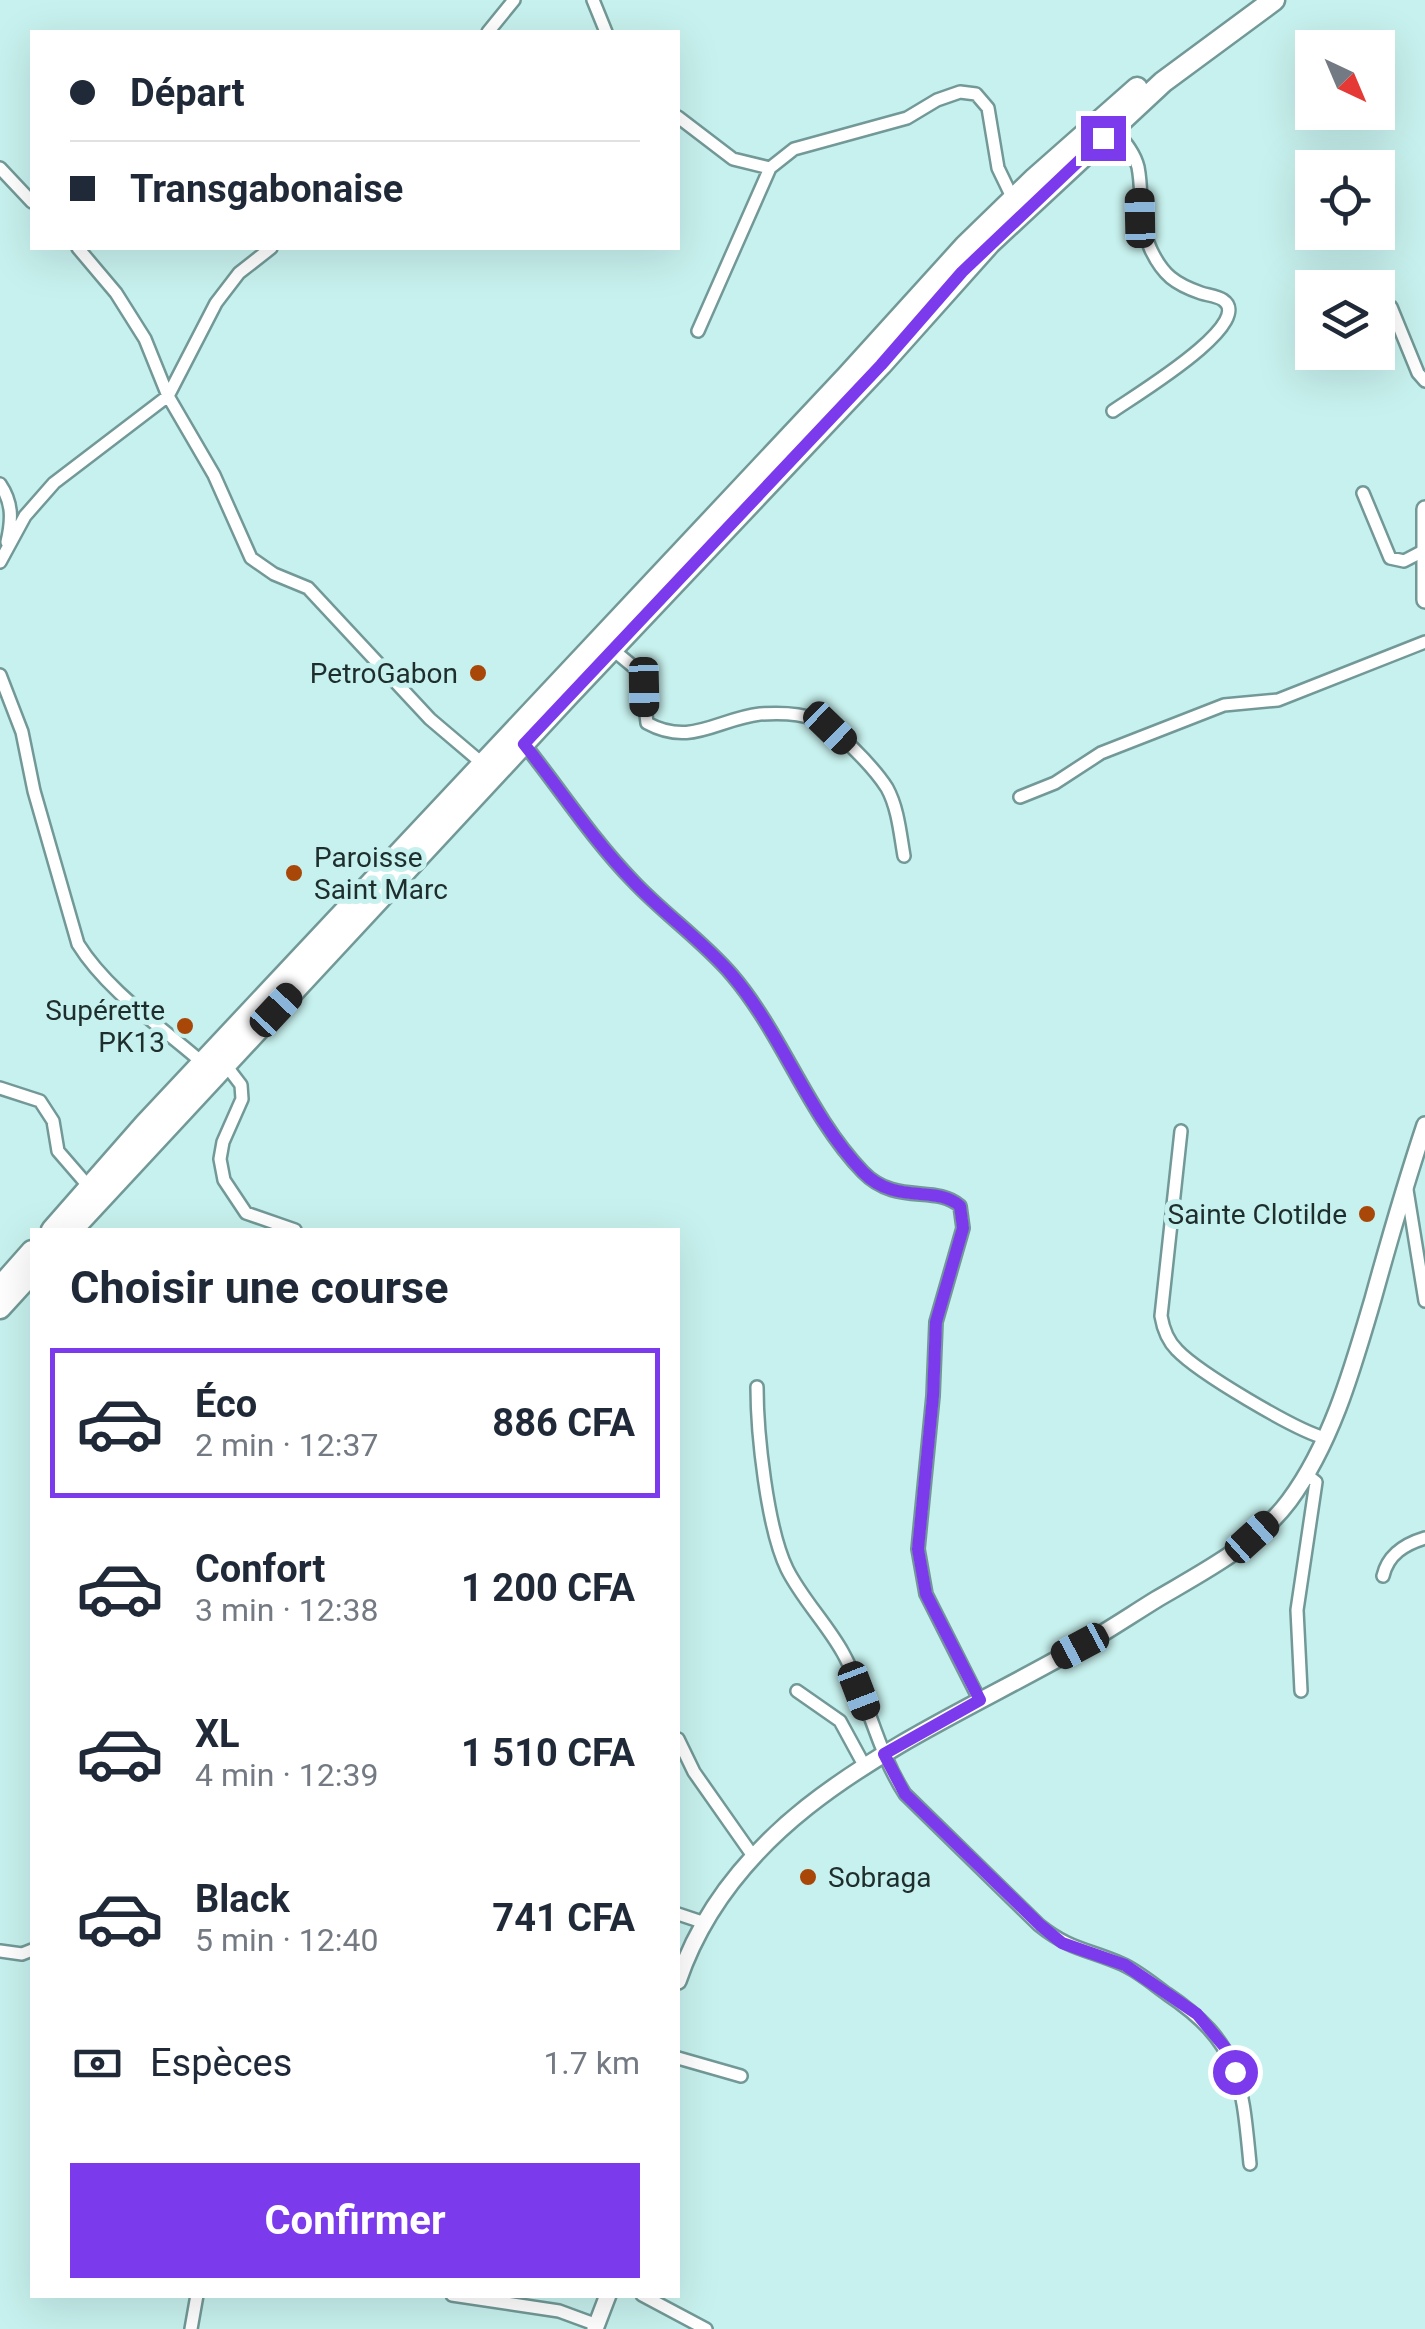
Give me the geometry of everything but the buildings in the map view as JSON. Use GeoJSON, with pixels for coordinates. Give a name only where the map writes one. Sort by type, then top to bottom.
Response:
{"type":"FeatureCollection","features":[{"type":"Feature","properties":{"kind":"highway"},"geometry":{"type":"LineString","coordinates":[[80,1227],[215,1064],[483,764],[1013,198],[1157,70],[1248,0]]}},
{"type":"Feature","properties":{"kind":"highway"},"geometry":{"type":"LineString","coordinates":[[54,1228],[524,744],[881,365],[980,253],[1163,82],[1274,0]]}},
{"type":"Feature","properties":{"kind":"highway"},"geometry":{"type":"LineString","coordinates":[[0,1287],[30,1253]]}},
{"type":"Feature","properties":{"kind":"highway"},"geometry":{"type":"LineString","coordinates":[[0,1308],[30,1275]]}},
{"type":"Feature","properties":{"kind":"street"},"geometry":{"type":"LineString","coordinates":[[490,30],[514,0]]}},
{"type":"Feature","properties":{"kind":"street"},"geometry":{"type":"LineString","coordinates":[[593,0],[605,30]]}},
{"type":"Feature","properties":{"kind":"street"},"geometry":{"type":"LineString","coordinates":[[698,330],[770,168],[794,149],[907,118],[960,92],[976,94],[988,108],[998,168],[1013,198]]}},
{"type":"Feature","properties":{"kind":"street"},"geometry":{"type":"LineString","coordinates":[[680,119],[733,159],[770,168]]}},
{"type":"Feature","properties":{"kind":"street"},"geometry":{"type":"LineString","coordinates":[[1113,128],[1130,148],[1138,166],[1140,218],[1164,274],[1178,285],[1223,300],[1230,317],[1215,338],[1113,411]]}},
{"type":"Feature","properties":{"kind":"street"},"geometry":{"type":"LineString","coordinates":[[0,168],[30,200]]}},
{"type":"Feature","properties":{"kind":"street"},"geometry":{"type":"LineString","coordinates":[[80,250],[116,293],[145,338],[168,396],[214,475],[251,558],[274,574],[308,588],[430,719],[483,764]]}},
{"type":"Feature","properties":{"kind":"street"},"geometry":{"type":"LineString","coordinates":[[2,559],[26,516],[54,484],[168,396],[216,303],[240,273],[268,250]]}},
{"type":"Feature","properties":{"kind":"street"},"geometry":{"type":"LineString","coordinates":[[1395,317],[1425,381]]}},
{"type":"Feature","properties":{"kind":"street"},"geometry":{"type":"LineString","coordinates":[[0,484],[9,500],[12,520],[0,573]]}},
{"type":"Feature","properties":{"kind":"street"},"geometry":{"type":"LineString","coordinates":[[1363,492],[1390,558],[1404,561],[1423,551]]}},
{"type":"Feature","properties":{"kind":"street"},"geometry":{"type":"LineString","coordinates":[[1425,509],[1425,600]]}},
{"type":"Feature","properties":{"kind":"street"},"geometry":{"type":"LineString","coordinates":[[1020,797],[1056,783],[1102,753],[1224,705],[1278,700],[1425,642]]}},
{"type":"Feature","properties":{"kind":"street"},"geometry":{"type":"LineString","coordinates":[[612,649],[642,673],[647,723],[663,732],[700,731],[759,714],[814,719],[830,728],[888,790],[898,818],[904,856]]}},
{"type":"Feature","properties":{"kind":"street"},"geometry":{"type":"LineString","coordinates":[[0,674],[22,732],[34,791],[78,944],[88,960],[128,998],[242,1084],[242,1099],[220,1159],[224,1180],[246,1213],[289,1228]]}},
{"type":"Feature","properties":{"kind":"street"},"geometry":{"type":"LineString","coordinates":[[524,744],[630,879],[734,976],[828,1129],[865,1174],[899,1194],[948,1199],[960,1206],[963,1228],[936,1322],[918,1549],[926,1594],[980,1700]]}},
{"type":"Feature","properties":{"kind":"street"},"geometry":{"type":"LineString","coordinates":[[0,1088],[40,1101],[54,1121],[58,1150],[90,1188]]}},
{"type":"Feature","properties":{"kind":"street"},"geometry":{"type":"LineString","coordinates":[[680,1977],[704,1924],[753,1856],[806,1806],[884,1754],[1080,1646],[1230,1555],[1279,1512],[1325,1438],[1360,1341],[1425,1125]]}},
{"type":"Feature","properties":{"kind":"street"},"geometry":{"type":"LineString","coordinates":[[1181,1132],[1160,1316],[1163,1327],[1182,1355],[1296,1428],[1325,1438]]}},
{"type":"Feature","properties":{"kind":"street"},"geometry":{"type":"LineString","coordinates":[[1406,1186],[1425,1300]]}},
{"type":"Feature","properties":{"kind":"street"},"geometry":{"type":"LineString","coordinates":[[757,1387],[757,1430],[787,1569],[844,1654],[884,1754],[905,1794],[1062,1943],[1125,1965],[1197,2014],[1215,2032],[1228,2051],[1235,2072],[1250,2164]]}},
{"type":"Feature","properties":{"kind":"street"},"geometry":{"type":"LineString","coordinates":[[1301,1691],[1297,1610],[1316,1482],[1306,1474]]}},
{"type":"Feature","properties":{"kind":"street"},"geometry":{"type":"LineString","coordinates":[[1382,1576],[1385,1565],[1403,1546],[1425,1538]]}},
{"type":"Feature","properties":{"kind":"street"},"geometry":{"type":"LineString","coordinates":[[797,1692],[840,1721],[864,1766]]}},
{"type":"Feature","properties":{"kind":"street"},"geometry":{"type":"LineString","coordinates":[[680,1743],[694,1772],[753,1856]]}},
{"type":"Feature","properties":{"kind":"street"},"geometry":{"type":"LineString","coordinates":[[680,1915],[704,1924]]}},
{"type":"Feature","properties":{"kind":"street"},"geometry":{"type":"LineString","coordinates":[[0,1950],[22,1954],[30,1951]]}},
{"type":"Feature","properties":{"kind":"street"},"geometry":{"type":"LineString","coordinates":[[680,2059],[741,2076]]}},
{"type":"Feature","properties":{"kind":"street"},"geometry":{"type":"LineString","coordinates":[[191,2329],[196,2298]]}},
{"type":"Feature","properties":{"kind":"street"},"geometry":{"type":"LineString","coordinates":[[472,2298],[559,2311],[596,2327],[607,2298]]}},
{"type":"Feature","properties":{"kind":"street"},"geometry":{"type":"LineString","coordinates":[[550,2298],[559,2311]]}},
{"type":"Feature","properties":{"kind":"street"},"geometry":{"type":"LineString","coordinates":[[648,2298],[706,2329]]}},
{"type":"Feature","properties":{"kind":"place","name":"PetroGabon"},"geometry":{"type":"Point","coordinates":[478,673]}},
{"type":"Feature","properties":{"kind":"place","name":"Paroisse Saint Marc"},"geometry":{"type":"Point","coordinates":[294,873]}},
{"type":"Feature","properties":{"kind":"place","name":"Supérette PK13"},"geometry":{"type":"Point","coordinates":[185,1026]}},
{"type":"Feature","properties":{"kind":"place","name":"Sainte Clotilde"},"geometry":{"type":"Point","coordinates":[1367,1214]}},
{"type":"Feature","properties":{"kind":"place","name":"Sobraga"},"geometry":{"type":"Point","coordinates":[808,1877]}},
{"type":"Feature","properties":{"kind":"route"},"geometry":{"type":"LineString","coordinates":[[1103,138],[962,272],[881,365],[524,744],[630,879],[734,976],[828,1129],[865,1174],[899,1194],[948,1199],[960,1206],[963,1228],[936,1322],[918,1549],[926,1594],[980,1700],[884,1754],[905,1794],[1040,1925],[1062,1943],[1125,1965],[1197,2014],[1228,2051],[1235,2072]]}}]}
